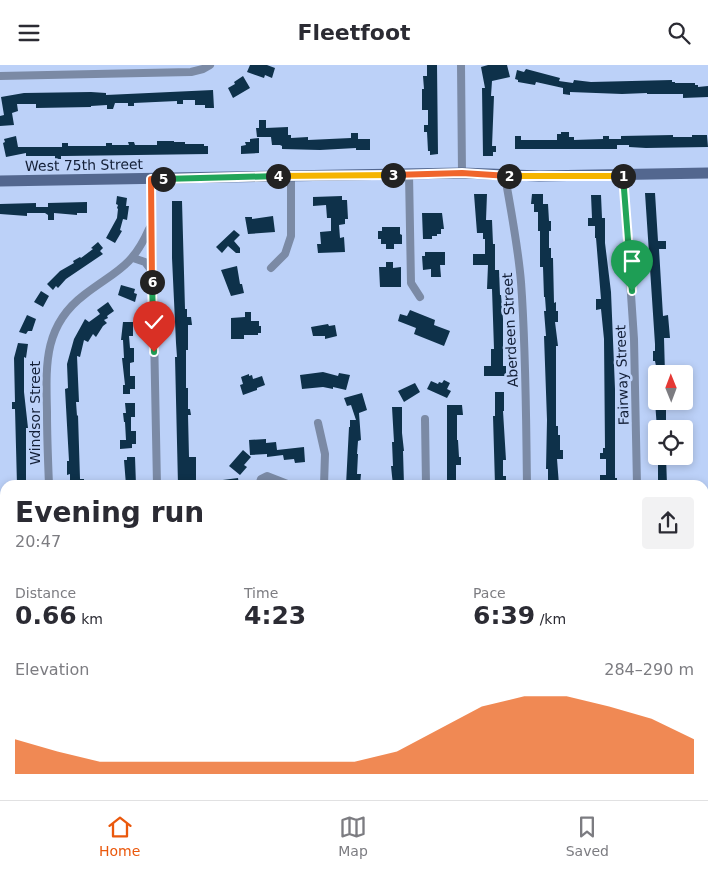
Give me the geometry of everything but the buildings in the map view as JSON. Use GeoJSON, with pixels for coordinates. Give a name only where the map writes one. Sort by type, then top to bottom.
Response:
{"type":"FeatureCollection","features":[{"type":"Feature","properties":{"kind":"main road","name":"West 75th Street"},"geometry":{"type":"LineString","coordinates":[[0,181],[462,173],[505,176],[708,173]]}},
{"type":"Feature","properties":{"kind":"street"},"geometry":{"type":"LineString","coordinates":[[0,76],[191,72],[210,65]]}},
{"type":"Feature","properties":{"kind":"street"},"geometry":{"type":"LineString","coordinates":[[461,65],[462,173]]}},
{"type":"Feature","properties":{"kind":"street"},"geometry":{"type":"LineString","coordinates":[[409,174],[411,283],[420,297]]}},
{"type":"Feature","properties":{"kind":"street","name":"Fairway Street"},"geometry":{"type":"LineString","coordinates":[[623,175],[634,339],[637,480]]}},
{"type":"Feature","properties":{"kind":"street"},"geometry":{"type":"LineString","coordinates":[[272,268],[285,254],[291,236],[290,176]]}},
{"type":"Feature","properties":{"kind":"street","name":"Aberdeen Street"},"geometry":{"type":"LineString","coordinates":[[505,176],[514,224],[521,281],[527,480]]}},
{"type":"Feature","properties":{"kind":"street"},"geometry":{"type":"LineString","coordinates":[[151,179],[157,480]]}},
{"type":"Feature","properties":{"kind":"street","name":"Windsor Street"},"geometry":{"type":"LineString","coordinates":[[48,480],[46,371],[48,348],[54,332],[74,303],[118,272],[133,258],[142,245],[151,225]]}},
{"type":"Feature","properties":{"kind":"street"},"geometry":{"type":"LineString","coordinates":[[133,258],[144,262],[152,271]]}},
{"type":"Feature","properties":{"kind":"street"},"geometry":{"type":"LineString","coordinates":[[425,419],[426,480]]}},
{"type":"Feature","properties":{"kind":"street"},"geometry":{"type":"LineString","coordinates":[[318,423],[325,453],[324,480]]}},
{"type":"Feature","properties":{"kind":"street"},"geometry":{"type":"LineString","coordinates":[[261,480],[267,476],[277,480]]}},
{"type":"Feature","properties":{"kind":"route"},"geometry":{"type":"LineString","coordinates":[[154,352],[151,179],[462,173],[505,176],[623,175],[632,291]]}}]}
